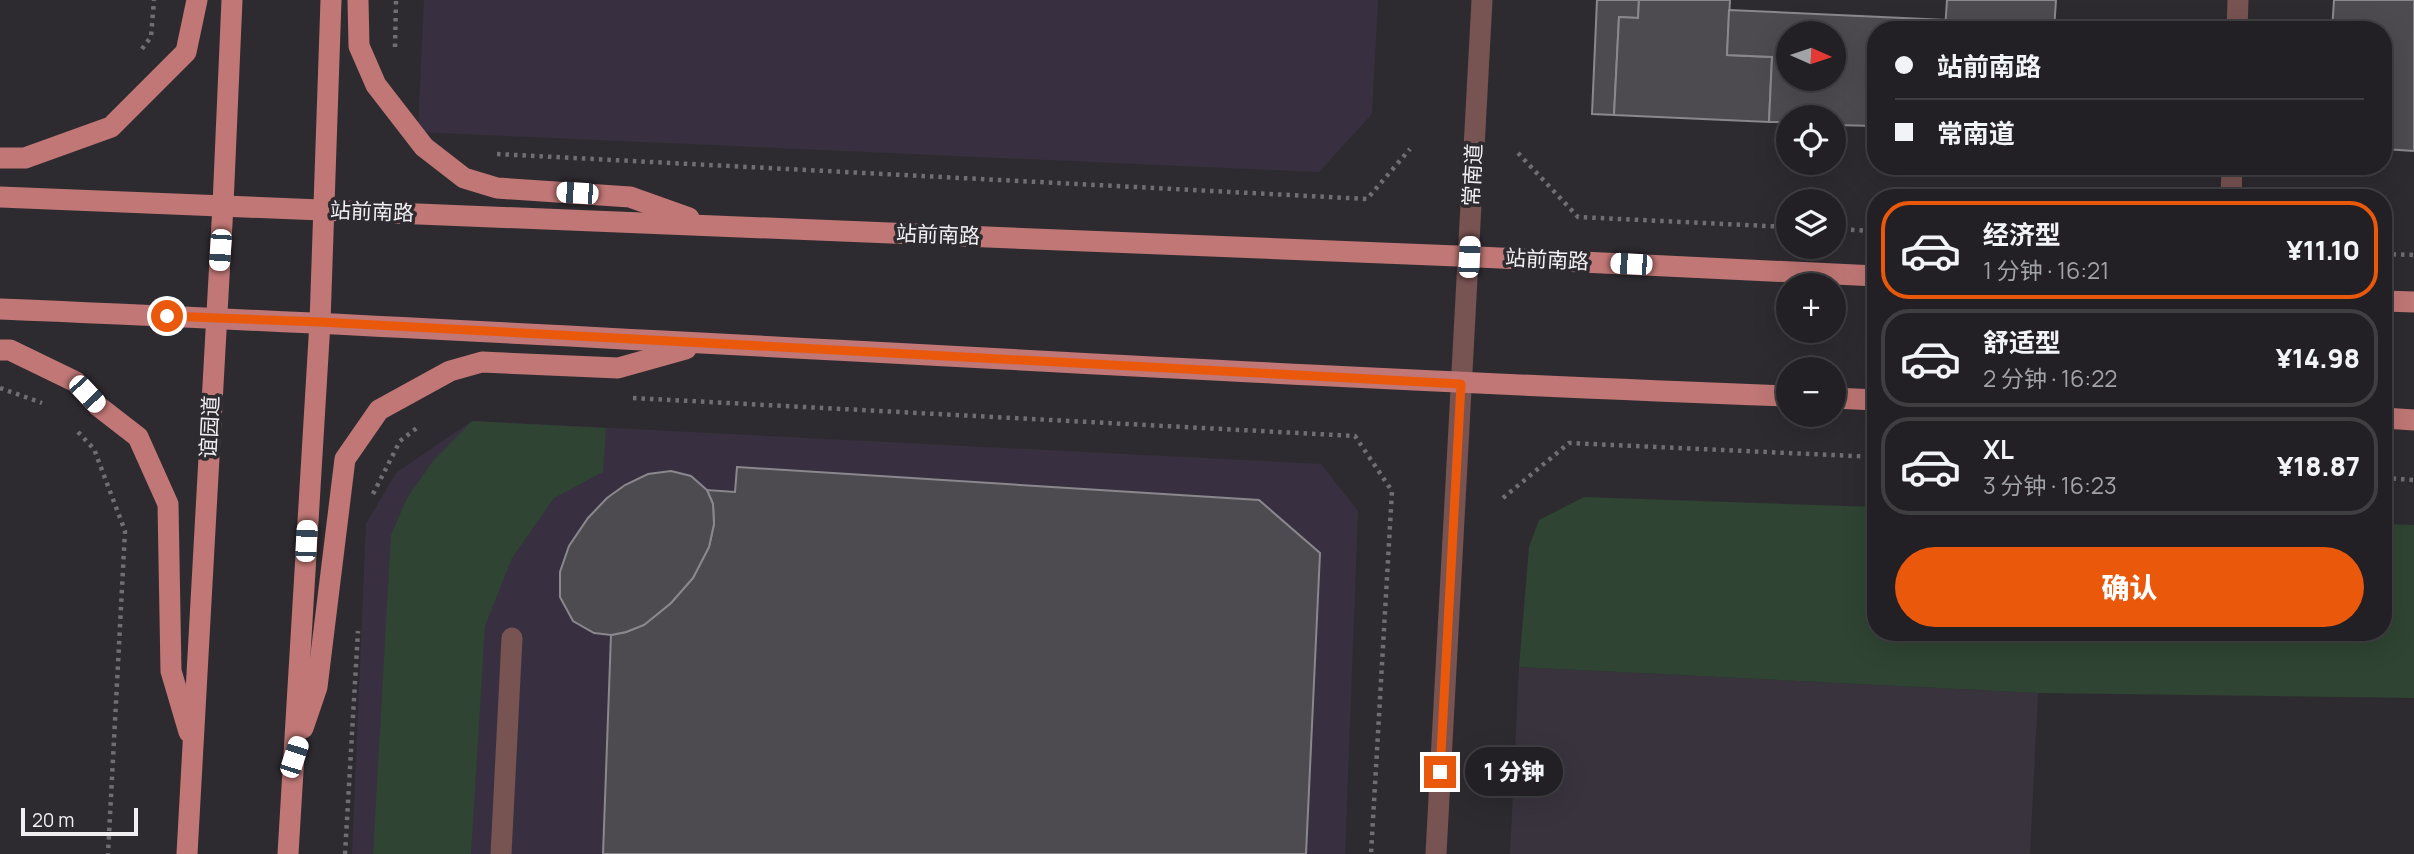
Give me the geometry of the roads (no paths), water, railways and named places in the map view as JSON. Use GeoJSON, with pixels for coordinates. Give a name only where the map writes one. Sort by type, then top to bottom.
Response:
{"type":"FeatureCollection","features":[{"type":"Feature","properties":{"kind":"main road"},"geometry":{"type":"LineString","coordinates":[[0,158],[25,158],[111,127],[186,52],[197,0]]}},
{"type":"Feature","properties":{"kind":"main road","name":"谊园道"},"geometry":{"type":"LineString","coordinates":[[187,854],[232,0]]}},
{"type":"Feature","properties":{"kind":"main road"},"geometry":{"type":"LineString","coordinates":[[288,854],[320,322],[331,0]]}},
{"type":"Feature","properties":{"kind":"main road"},"geometry":{"type":"LineString","coordinates":[[358,0],[359,46],[376,85],[424,147],[464,178],[497,188],[630,197],[711,226]]}},
{"type":"Feature","properties":{"kind":"main road","name":"站前南路"},"geometry":{"type":"LineString","coordinates":[[0,197],[1867,276]]}},
{"type":"Feature","properties":{"kind":"main road"},"geometry":{"type":"LineString","coordinates":[[2392,301],[2414,302]]}},
{"type":"Feature","properties":{"kind":"main road"},"geometry":{"type":"LineString","coordinates":[[0,309],[320,322],[1461,384],[1776,396]]}},
{"type":"Feature","properties":{"kind":"main road"},"geometry":{"type":"LineString","coordinates":[[294,757],[317,687],[345,458],[379,410],[450,371],[482,362],[618,368],[704,344]]}},
{"type":"Feature","properties":{"kind":"main road"},"geometry":{"type":"LineString","coordinates":[[0,350],[10,350],[76,382],[98,406],[138,437],[168,504],[171,671],[193,747]]}},
{"type":"Feature","properties":{"kind":"main road"},"geometry":{"type":"LineString","coordinates":[[1846,399],[1867,400]]}},
{"type":"Feature","properties":{"kind":"main road"},"geometry":{"type":"LineString","coordinates":[[2392,418],[2414,419]]}},
{"type":"Feature","properties":{"kind":"street","name":"常南道"},"geometry":{"type":"LineString","coordinates":[[1436,854],[1482,0]]}},
{"type":"Feature","properties":{"kind":"street"},"geometry":{"type":"LineString","coordinates":[[2237,21],[2238,0]]}},
{"type":"Feature","properties":{"kind":"street"},"geometry":{"type":"LineString","coordinates":[[501,854],[512,638]]}}]}
